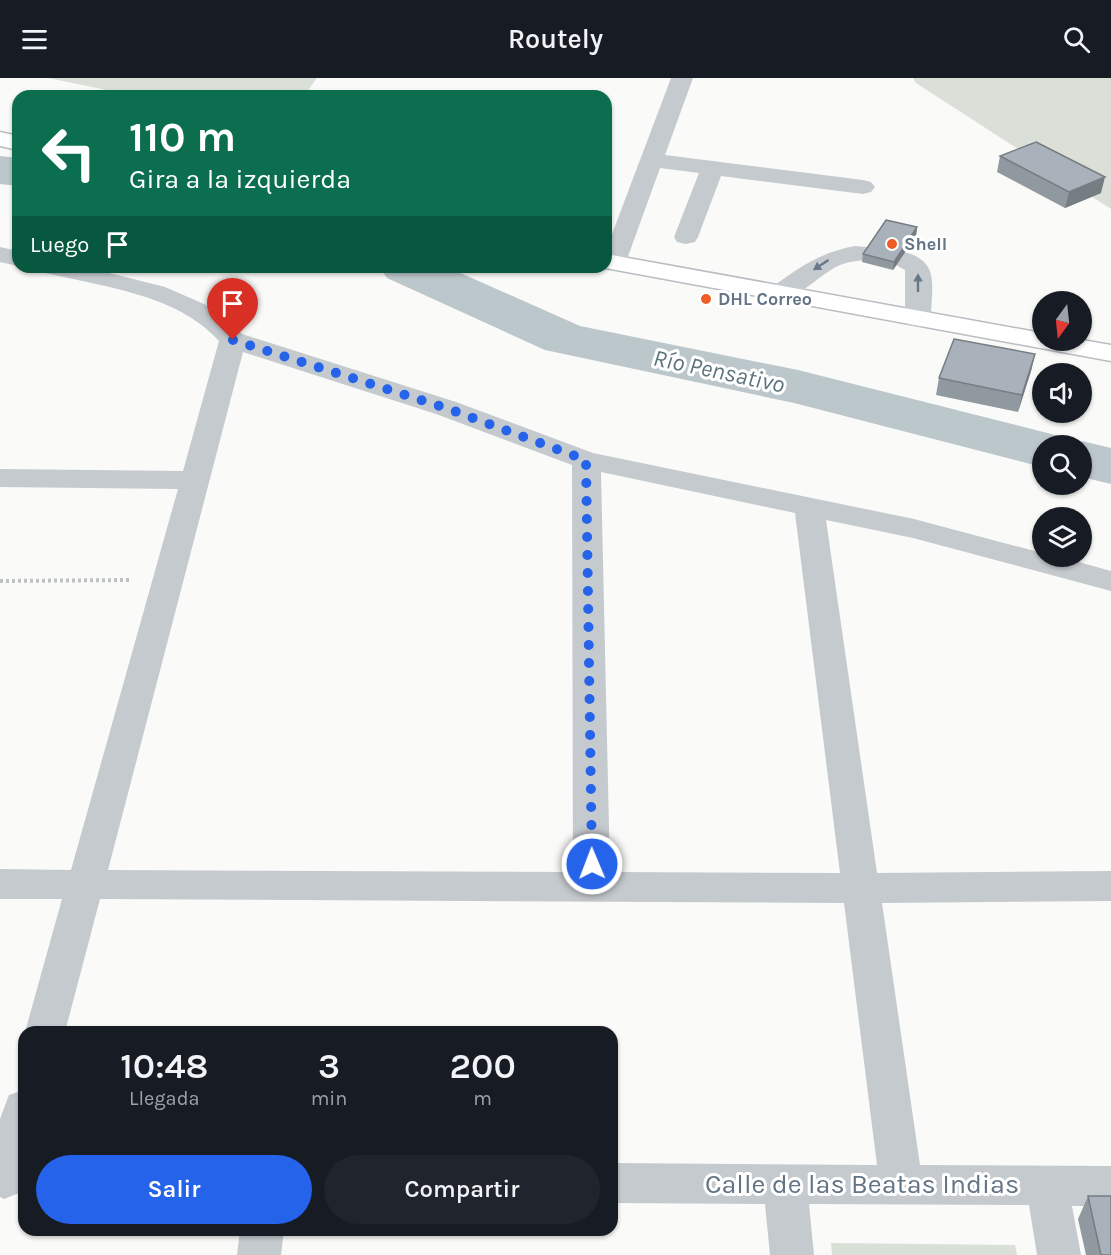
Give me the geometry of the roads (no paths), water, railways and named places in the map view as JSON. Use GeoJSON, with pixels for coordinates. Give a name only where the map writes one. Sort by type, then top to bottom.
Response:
{"type":"FeatureCollection","features":[{"type":"Feature","properties":{"kind":"main road"},"geometry":{"type":"LineString","coordinates":[[612,262],[1111,353]]}},
{"type":"Feature","properties":{"kind":"street"},"geometry":{"type":"LineString","coordinates":[[612,257],[682,78]]}},
{"type":"Feature","properties":{"kind":"street"},"geometry":{"type":"LineString","coordinates":[[651,160],[863,187]]}},
{"type":"Feature","properties":{"kind":"street"},"geometry":{"type":"LineString","coordinates":[[686,237],[712,168]]}},
{"type":"Feature","properties":{"kind":"street"},"geometry":{"type":"LineString","coordinates":[[780,293],[826,261],[844,255],[868,253]]}},
{"type":"Feature","properties":{"kind":"street"},"geometry":{"type":"LineString","coordinates":[[901,258],[913,262],[918,268],[918,319]]}},
{"type":"Feature","properties":{"kind":"street"},"geometry":{"type":"LineString","coordinates":[[75,273],[155,293],[215,322],[233,340],[446,408],[586,460],[914,529],[1111,581]]}},
{"type":"Feature","properties":{"kind":"street"},"geometry":{"type":"LineString","coordinates":[[47,1026],[233,340]]}},
{"type":"Feature","properties":{"kind":"street"},"geometry":{"type":"LineString","coordinates":[[586,460],[592,887]]}},
{"type":"Feature","properties":{"kind":"street"},"geometry":{"type":"LineString","coordinates":[[0,478],[195,480]]}},
{"type":"Feature","properties":{"kind":"street"},"geometry":{"type":"LineString","coordinates":[[809,508],[902,1184]]}},
{"type":"Feature","properties":{"kind":"street"},"geometry":{"type":"LineString","coordinates":[[0,884],[861,888],[1111,886]]}},
{"type":"Feature","properties":{"kind":"street"},"geometry":{"type":"LineString","coordinates":[[10,1180],[18,1139]]}},
{"type":"Feature","properties":{"kind":"street","name":"Calle de las Beatas Indias"},"geometry":{"type":"LineString","coordinates":[[618,1183],[1111,1186]]}},
{"type":"Feature","properties":{"kind":"street"},"geometry":{"type":"LineString","coordinates":[[785,1184],[792,1255]]}},
{"type":"Feature","properties":{"kind":"street"},"geometry":{"type":"LineString","coordinates":[[1047,1185],[1059,1255]]}},
{"type":"Feature","properties":{"kind":"street"},"geometry":{"type":"LineString","coordinates":[[259,1255],[261,1236]]}},
{"type":"Feature","properties":{"kind":"waterway","name":"Río Pensativo"},"geometry":{"type":"LineString","coordinates":[[0,170],[12,171]]}},
{"type":"Feature","properties":{"kind":"waterway","name":"Río Pensativo"},"geometry":{"type":"LineString","coordinates":[[418,273],[564,339],[798,387],[1032,446]]}},
{"type":"Feature","properties":{"kind":"waterway","name":"Río Pensativo"},"geometry":{"type":"LineString","coordinates":[[1092,461],[1111,466]]}},
{"type":"Feature","properties":{"kind":"place","name":"Shell"},"geometry":{"type":"Point","coordinates":[892,244]}},
{"type":"Feature","properties":{"kind":"place","name":"DHL Correo"},"geometry":{"type":"Point","coordinates":[706,299]}}]}
